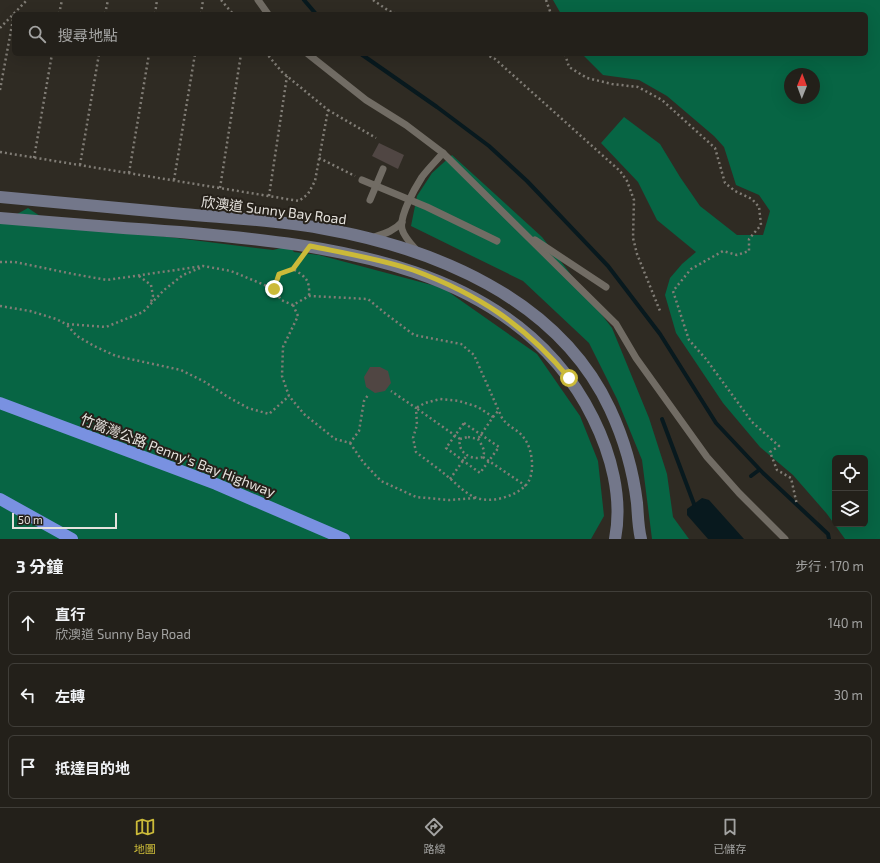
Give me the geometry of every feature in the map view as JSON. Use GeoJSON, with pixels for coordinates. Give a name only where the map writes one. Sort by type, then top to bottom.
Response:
{"type":"FeatureCollection","features":[{"type":"Feature","properties":{"kind":"highway","name":"竹篙灣公路 Penny's Bay Highway"},"geometry":{"type":"LineString","coordinates":[[0,403],[216,484],[344,539]]}},
{"type":"Feature","properties":{"kind":"highway"},"geometry":{"type":"LineString","coordinates":[[0,499],[72,539]]}},
{"type":"Feature","properties":{"kind":"main road","name":"欣澳道 Sunny Bay Road"},"geometry":{"type":"LineString","coordinates":[[0,197],[270,221],[319,228],[369,239],[419,253],[448,264],[475,277],[507,296],[548,327],[582,364],[596,385],[609,407],[627,454],[633,477],[641,539]]}},
{"type":"Feature","properties":{"kind":"main road"},"geometry":{"type":"LineString","coordinates":[[0,218],[219,236],[310,246],[413,270],[469,295],[498,312],[528,335],[569,378],[579,393],[592,416],[604,445],[613,477],[618,516],[615,539]]}},
{"type":"Feature","properties":{"kind":"lane"},"geometry":{"type":"LineString","coordinates":[[258,0],[267,12]]}},
{"type":"Feature","properties":{"kind":"lane"},"geometry":{"type":"LineString","coordinates":[[311,56],[366,100],[406,125],[443,153],[616,324],[636,358],[707,457],[785,539]]}},
{"type":"Feature","properties":{"kind":"lane"},"geometry":{"type":"LineString","coordinates":[[419,253],[405,235],[402,229],[402,222],[409,200],[422,177],[443,153]]}},
{"type":"Feature","properties":{"kind":"lane"},"geometry":{"type":"LineString","coordinates":[[370,200],[383,170]]}},
{"type":"Feature","properties":{"kind":"lane"},"geometry":{"type":"LineString","coordinates":[[362,180],[427,207],[497,241]]}},
{"type":"Feature","properties":{"kind":"lane"},"geometry":{"type":"LineString","coordinates":[[369,239],[389,233],[396,229],[402,222]]}},
{"type":"Feature","properties":{"kind":"lane"},"geometry":{"type":"LineString","coordinates":[[522,231],[606,286]]}},
{"type":"Feature","properties":{"kind":"path"},"geometry":{"type":"LineString","coordinates":[[16,12],[27,0]]}},
{"type":"Feature","properties":{"kind":"path"},"geometry":{"type":"LineString","coordinates":[[59,12],[62,0]]}},
{"type":"Feature","properties":{"kind":"path"},"geometry":{"type":"LineString","coordinates":[[105,12],[108,0]]}},
{"type":"Feature","properties":{"kind":"path"},"geometry":{"type":"LineString","coordinates":[[155,12],[158,0]]}},
{"type":"Feature","properties":{"kind":"path"},"geometry":{"type":"LineString","coordinates":[[201,12],[203,0]]}},
{"type":"Feature","properties":{"kind":"path"},"geometry":{"type":"LineString","coordinates":[[221,0],[231,12]]}},
{"type":"Feature","properties":{"kind":"path"},"geometry":{"type":"LineString","coordinates":[[373,0],[393,12]]}},
{"type":"Feature","properties":{"kind":"path"},"geometry":{"type":"LineString","coordinates":[[546,0],[550,12]]}},
{"type":"Feature","properties":{"kind":"path"},"geometry":{"type":"LineString","coordinates":[[0,28],[12,16]]}},
{"type":"Feature","properties":{"kind":"path"},"geometry":{"type":"LineString","coordinates":[[0,90],[12,25]]}},
{"type":"Feature","properties":{"kind":"path"},"geometry":{"type":"LineString","coordinates":[[34,158],[52,56]]}},
{"type":"Feature","properties":{"kind":"path"},"geometry":{"type":"LineString","coordinates":[[80,165],[99,56]]}},
{"type":"Feature","properties":{"kind":"path"},"geometry":{"type":"LineString","coordinates":[[129,173],[149,56]]}},
{"type":"Feature","properties":{"kind":"path"},"geometry":{"type":"LineString","coordinates":[[174,180],[195,56]]}},
{"type":"Feature","properties":{"kind":"path"},"geometry":{"type":"LineString","coordinates":[[220,188],[242,56]]}},
{"type":"Feature","properties":{"kind":"path"},"geometry":{"type":"LineString","coordinates":[[269,56],[287,76],[328,110],[376,138]]}},
{"type":"Feature","properties":{"kind":"path"},"geometry":{"type":"LineString","coordinates":[[489,56],[495,59],[620,171],[627,181],[634,200],[633,238],[637,254],[660,312]]}},
{"type":"Feature","properties":{"kind":"path"},"geometry":{"type":"LineString","coordinates":[[566,56],[569,67],[587,78],[612,84],[638,87],[662,100],[715,148],[726,183],[735,191],[752,199],[759,207],[761,225],[750,239],[749,251],[737,255],[723,252],[691,269],[673,291],[689,340],[706,359],[752,422],[779,446],[770,452],[777,470],[791,478],[797,505]]}},
{"type":"Feature","properties":{"kind":"path"},"geometry":{"type":"LineString","coordinates":[[269,196],[287,76]]}},
{"type":"Feature","properties":{"kind":"path"},"geometry":{"type":"LineString","coordinates":[[0,152],[299,201],[308,194],[315,181],[328,110]]}},
{"type":"Feature","properties":{"kind":"path"},"geometry":{"type":"LineString","coordinates":[[319,158],[362,180]]}},
{"type":"Feature","properties":{"kind":"path"},"geometry":{"type":"LineString","coordinates":[[274,289],[279,274],[293,269],[310,246]]}},
{"type":"Feature","properties":{"kind":"path"},"geometry":{"type":"LineString","coordinates":[[0,262],[15,262],[107,280],[203,266],[231,271],[274,289],[281,300],[293,305],[298,316],[283,347],[282,376],[289,396],[304,414],[334,439],[350,443],[363,462],[381,481],[416,497],[449,500],[477,498],[496,499],[513,495],[526,486],[530,475],[532,457],[524,438],[506,424],[474,355],[461,344],[414,335],[368,299],[309,296],[293,305]]}},
{"type":"Feature","properties":{"kind":"path"},"geometry":{"type":"LineString","coordinates":[[66,324],[106,327],[143,312],[183,275],[203,266]]}},
{"type":"Feature","properties":{"kind":"path"},"geometry":{"type":"LineString","coordinates":[[293,269],[306,278],[310,288],[309,296]]}},
{"type":"Feature","properties":{"kind":"path"},"geometry":{"type":"LineString","coordinates":[[139,275],[151,285],[153,296],[151,303]]}},
{"type":"Feature","properties":{"kind":"path"},"geometry":{"type":"LineString","coordinates":[[0,306],[30,311],[56,319],[66,324],[77,336],[116,356],[181,370],[205,382],[228,398],[248,408],[269,414],[289,396]]}},
{"type":"Feature","properties":{"kind":"path"},"geometry":{"type":"LineString","coordinates":[[391,391],[460,439],[468,437],[478,439],[483,447],[483,457]]}},
{"type":"Feature","properties":{"kind":"path"},"geometry":{"type":"LineString","coordinates":[[350,443],[358,432],[364,400],[368,395]]}},
{"type":"Feature","properties":{"kind":"path"},"geometry":{"type":"LineString","coordinates":[[416,408],[425,403],[440,399],[478,407],[493,418]]}},
{"type":"Feature","properties":{"kind":"path"},"geometry":{"type":"LineString","coordinates":[[416,408],[417,425],[413,438],[416,452],[450,479],[461,490],[477,498]]}},
{"type":"Feature","properties":{"kind":"path"},"geometry":{"type":"LineString","coordinates":[[478,439],[499,410]]}},
{"type":"Feature","properties":{"kind":"path"},"geometry":{"type":"LineString","coordinates":[[464,423],[481,434],[499,447],[480,473],[446,448],[464,423]]}},
{"type":"Feature","properties":{"kind":"path"},"geometry":{"type":"LineString","coordinates":[[460,439],[459,443],[461,449],[467,455],[477,459],[483,457]]}},
{"type":"Feature","properties":{"kind":"path"},"geometry":{"type":"LineString","coordinates":[[450,479],[467,455]]}},
{"type":"Feature","properties":{"kind":"path"},"geometry":{"type":"LineString","coordinates":[[483,457],[526,486]]}},
{"type":"Feature","properties":{"kind":"green space"},"geometry":{"type":"Polygon","coordinates":[[[553,0],[880,0],[880,539],[845,539],[836,527],[868,527],[868,455],[832,455],[832,521],[793,475],[760,447],[723,403],[676,333],[665,295],[670,278],[682,264],[696,252],[657,220],[638,182],[601,143],[624,117],[660,144],[700,206],[737,235],[763,235],[770,211],[759,195],[736,185],[724,147],[714,136],[667,96],[639,80],[603,75],[584,56],[868,56],[868,12],[560,12],[553,0]]]}},
{"type":"Feature","properties":{"kind":"green space"},"geometry":{"type":"Polygon","coordinates":[[[452,155],[542,237],[612,328],[649,418],[667,474],[673,517],[689,539],[652,539],[642,460],[617,399],[589,343],[523,281],[411,226],[417,196],[432,173],[452,155]]]}},
{"type":"Feature","properties":{"kind":"green space"},"geometry":{"type":"Polygon","coordinates":[[[28,208],[49,222],[273,250],[289,246],[294,252],[319,255],[443,288],[537,354],[580,416],[598,461],[604,516],[591,539],[0,539],[0,217],[10,218],[28,208]]]}},
{"type":"Feature","properties":{"kind":"shaded area"},"geometry":{"type":"Polygon","coordinates":[[[702,498],[709,500],[744,539],[708,539],[687,515],[687,509],[702,498]]]}},
{"type":"Feature","properties":{"kind":"building"},"geometry":{"type":"Polygon","coordinates":[[[379,143],[404,155],[398,169],[372,156],[379,143]]]}},
{"type":"Feature","properties":{"kind":"building"},"geometry":{"type":"Polygon","coordinates":[[[370,367],[380,367],[388,371],[391,383],[385,391],[375,393],[366,387],[364,377],[370,367]]]}},
{"type":"Feature","properties":{"kind":"waterway"},"geometry":{"type":"LineString","coordinates":[[304,0],[314,12]]}},
{"type":"Feature","properties":{"kind":"waterway"},"geometry":{"type":"LineString","coordinates":[[364,56],[437,107],[489,146],[527,181],[608,266],[660,334],[716,423],[763,473],[828,534],[829,539]]}},
{"type":"Feature","properties":{"kind":"waterway"},"geometry":{"type":"LineString","coordinates":[[662,419],[694,504]]}},
{"type":"Feature","properties":{"kind":"waterway"},"geometry":{"type":"LineString","coordinates":[[751,476],[759,470]]}},
{"type":"Feature","properties":{"kind":"route"},"geometry":{"type":"LineString","coordinates":[[274,289],[279,274],[293,269],[310,246],[413,270],[462,292],[498,312],[528,335],[556,362],[569,378]]}}]}
